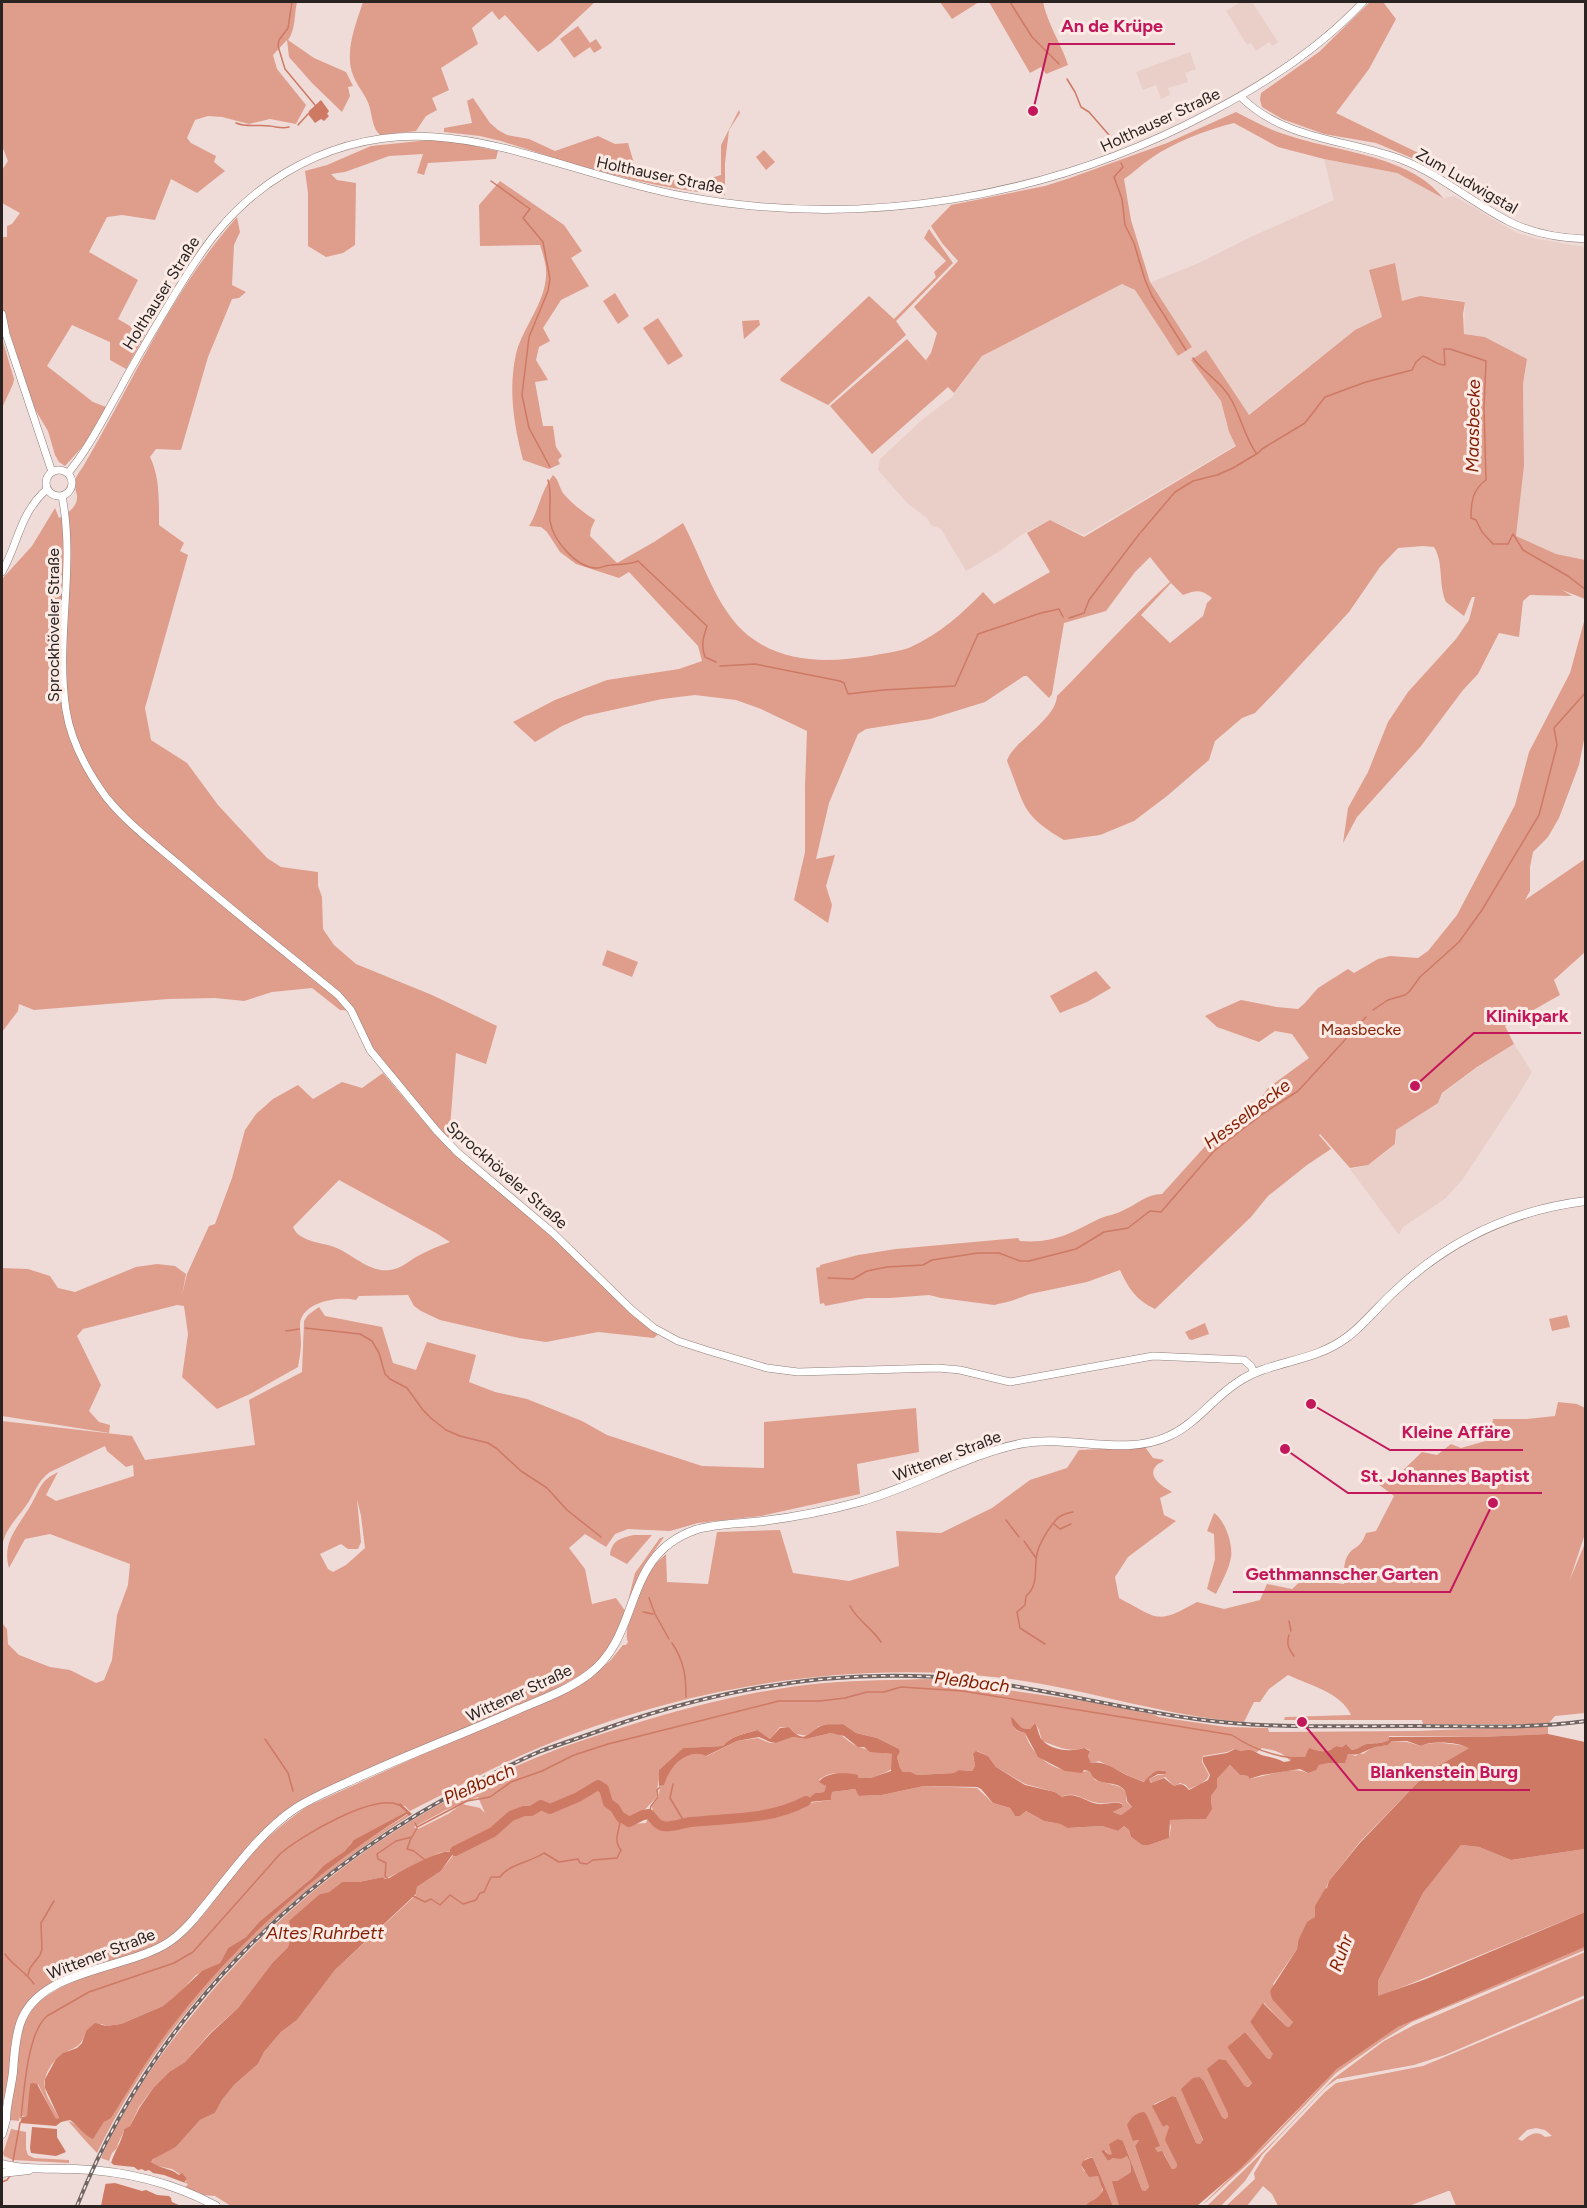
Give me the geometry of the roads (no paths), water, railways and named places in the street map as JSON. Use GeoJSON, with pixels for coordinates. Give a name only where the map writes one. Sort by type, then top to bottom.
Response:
{"type":"FeatureCollection","features":[{"type":"Feature","properties":{"kind":"main road","name":"Wittener Straße"},"geometry":{"type":"LineString","coordinates":[[2,2134],[19,2027],[26,2010],[39,1995],[58,1984],[147,1953],[170,1941],[193,1921],[258,1842],[284,1817],[301,1805],[389,1763],[543,1699],[589,1674],[600,1664],[619,1639],[646,1569],[674,1540],[699,1529],[815,1512],[870,1499],[992,1451],[1021,1444],[1052,1441],[1128,1445],[1162,1439],[1182,1429],[1236,1383],[1254,1373],[1318,1354],[1341,1342],[1415,1273],[1463,1239],[1530,1211],[1586,1201]]}},
{"type":"Feature","properties":{"kind":"main road"},"geometry":{"type":"LineString","coordinates":[[2,2164],[108,2172],[161,2182],[216,2206]]}},
{"type":"Feature","properties":{"kind":"main road"},"geometry":{"type":"LineString","coordinates":[[2,2173],[42,2168]]}},
{"type":"Feature","properties":{"kind":"street","name":"Holthauser Straße"},"geometry":{"type":"LineString","coordinates":[[68,473],[99,426],[196,257],[219,228],[255,193],[284,174],[326,153],[375,140],[406,136],[445,136],[495,145],[633,186],[730,204],[846,209],[887,207],[964,198],[1056,177],[1153,142],[1240,97],[1315,45],[1363,2]]}},
{"type":"Feature","properties":{"kind":"street","name":"Zum Ludwigstal"},"geometry":{"type":"LineString","coordinates":[[1240,97],[1254,110],[1292,130],[1400,159],[1431,173],[1518,226],[1542,234],[1586,239]]}},
{"type":"Feature","properties":{"kind":"street"},"geometry":{"type":"LineString","coordinates":[[2,314],[6,334],[52,472]]}},
{"type":"Feature","properties":{"kind":"street"},"geometry":{"type":"LineString","coordinates":[[62,496],[54,496],[47,489],[46,478],[52,472],[60,470],[68,473]]}},
{"type":"Feature","properties":{"kind":"street","name":"Sprockhöveler Straße"},"geometry":{"type":"LineString","coordinates":[[68,473],[72,485],[69,492],[62,496],[68,546],[64,617],[66,711],[82,760],[107,798],[142,833],[223,903],[338,995],[351,1010],[370,1050],[436,1130],[457,1152],[553,1233],[632,1310],[654,1328],[678,1341],[757,1366],[798,1372],[938,1368],[960,1370],[1010,1382],[1160,1356],[1244,1360],[1251,1366],[1254,1373]]}},
{"type":"Feature","properties":{"kind":"street"},"geometry":{"type":"LineString","coordinates":[[2,573],[30,506],[47,489]]}},
{"type":"Feature","properties":{"kind":"water"},"geometry":{"type":"Polygon","coordinates":[[[321,100],[329,111],[327,114],[329,116],[324,121],[321,119],[315,123],[308,114],[321,100]]]}},
{"type":"Feature","properties":{"kind":"water","name":"Ruhr"},"geometry":{"type":"Polygon","coordinates":[[[1011,1716],[1022,1728],[1030,1729],[1035,1723],[1042,1740],[1052,1747],[1068,1750],[1084,1748],[1090,1751],[1088,1756],[1091,1763],[1102,1763],[1144,1782],[1154,1773],[1167,1772],[1149,1779],[1151,1783],[1164,1778],[1174,1786],[1186,1786],[1189,1790],[1208,1780],[1210,1775],[1203,1762],[1203,1757],[1227,1753],[1235,1749],[1250,1750],[1284,1762],[1290,1761],[1292,1757],[1305,1757],[1309,1748],[1327,1751],[1346,1744],[1352,1750],[1365,1745],[1381,1743],[1389,1740],[1389,1737],[1548,1734],[1585,1742],[1585,1849],[1511,1860],[1479,1847],[1461,1845],[1423,1893],[1378,1981],[1378,1996],[1426,1979],[1585,1912],[1585,1947],[1398,2027],[1337,2069],[1241,2168],[1197,2206],[1119,2206],[1112,2181],[1117,2181],[1131,2172],[1130,2162],[1127,2156],[1108,2161],[1101,2151],[1112,2154],[1109,2144],[1118,2139],[1123,2141],[1142,2190],[1145,2191],[1149,2187],[1135,2146],[1139,2140],[1133,2141],[1127,2125],[1134,2116],[1144,2112],[1147,2115],[1160,2146],[1155,2148],[1158,2152],[1162,2151],[1172,2169],[1176,2168],[1177,2164],[1165,2140],[1169,2127],[1167,2125],[1163,2127],[1152,2106],[1172,2096],[1176,2097],[1196,2143],[1200,2144],[1203,2140],[1181,2089],[1193,2078],[1200,2077],[1222,2117],[1225,2119],[1228,2117],[1207,2069],[1219,2059],[1226,2060],[1248,2087],[1252,2083],[1227,2047],[1245,2032],[1270,2059],[1273,2054],[1250,2022],[1263,2003],[1286,2026],[1289,2027],[1293,2022],[1272,1999],[1270,1991],[1297,1949],[1298,1941],[1307,1922],[1315,1917],[1315,1906],[1329,1881],[1359,1844],[1419,1781],[1438,1766],[1469,1748],[1445,1742],[1421,1746],[1407,1741],[1392,1741],[1388,1745],[1374,1747],[1358,1754],[1348,1754],[1345,1763],[1319,1765],[1316,1770],[1308,1773],[1300,1769],[1249,1779],[1248,1776],[1240,1775],[1230,1765],[1217,1779],[1217,1788],[1211,1796],[1212,1809],[1206,1819],[1170,1820],[1169,1838],[1149,1845],[1142,1845],[1131,1837],[1129,1830],[1124,1826],[1118,1831],[1102,1826],[1068,1828],[1044,1821],[1026,1811],[1020,1816],[1015,1816],[1010,1808],[993,1803],[977,1787],[924,1786],[882,1795],[859,1796],[855,1789],[832,1792],[831,1800],[806,1801],[815,1793],[824,1792],[826,1786],[819,1782],[826,1776],[848,1773],[858,1775],[858,1778],[871,1778],[891,1771],[892,1754],[870,1752],[864,1747],[858,1747],[844,1736],[831,1733],[806,1739],[793,1737],[776,1743],[759,1737],[737,1741],[706,1756],[693,1754],[686,1756],[670,1772],[664,1785],[659,1786],[659,1770],[683,1748],[723,1746],[734,1738],[757,1730],[770,1739],[780,1728],[789,1727],[798,1735],[804,1736],[823,1725],[843,1724],[856,1733],[877,1738],[899,1749],[897,1757],[903,1772],[917,1775],[954,1773],[959,1770],[972,1771],[975,1766],[973,1754],[976,1751],[988,1756],[996,1767],[1025,1785],[1055,1792],[1062,1797],[1072,1795],[1098,1804],[1122,1804],[1123,1807],[1113,1812],[1121,1815],[1132,1807],[1120,1786],[1099,1781],[1089,1771],[1084,1770],[1082,1773],[1065,1771],[1038,1757],[1025,1733],[1014,1727],[1011,1716]]]}},
{"type":"Feature","properties":{"kind":"water"},"geometry":{"type":"Polygon","coordinates":[[[400,1803],[412,1814],[409,1816],[407,1814],[373,1837],[308,1885],[221,1967],[169,2030],[111,2118],[104,2122],[93,2139],[70,2120],[56,2126],[20,2123],[22,2117],[27,2116],[30,2084],[33,2083],[37,2084],[56,2119],[59,2118],[45,2088],[45,2079],[56,2059],[63,2053],[77,2048],[82,2043],[86,2031],[95,2023],[106,2026],[121,2024],[163,2006],[202,1971],[220,1963],[228,1948],[246,1937],[260,1921],[312,1878],[323,1866],[345,1851],[354,1840],[406,1812],[398,1805],[400,1803]]]}},
{"type":"Feature","properties":{"kind":"water","name":"Altes Ruhrbett"},"geometry":{"type":"Polygon","coordinates":[[[455,1851],[441,1871],[417,1887],[416,1894],[335,1970],[297,2020],[281,2032],[264,2052],[258,2064],[234,2085],[215,2113],[200,2120],[176,2147],[153,2159],[151,2162],[154,2164],[179,2175],[182,2173],[187,2179],[171,2199],[172,2202],[181,2206],[101,2206],[110,2166],[124,2129],[130,2126],[154,2087],[169,2072],[185,2062],[238,2008],[273,1962],[288,1947],[292,1933],[289,1921],[320,1894],[329,1892],[342,1882],[359,1882],[383,1877],[388,1879],[429,1857],[455,1851]]]}},
{"type":"Feature","properties":{"kind":"water"},"geometry":{"type":"Polygon","coordinates":[[[32,2127],[57,2129],[57,2137],[66,2152],[56,2156],[31,2153],[32,2127]]]}},
{"type":"Feature","properties":{"kind":"water"},"geometry":{"type":"Polygon","coordinates":[[[1093,2158],[1113,2206],[1086,2206],[1103,2190],[1098,2176],[1089,2177],[1081,2165],[1083,2161],[1093,2158]]]}},
{"type":"Feature","properties":{"kind":"waterway"},"geometry":{"type":"LineString","coordinates":[[292,2],[288,28],[279,40],[278,46],[285,69],[315,105]]}},
{"type":"Feature","properties":{"kind":"waterway","name":"Maasbecke"},"geometry":{"type":"LineString","coordinates":[[1010,2],[1032,37],[1059,64]]}},
{"type":"Feature","properties":{"kind":"waterway","name":"Maasbecke"},"geometry":{"type":"LineString","coordinates":[[1067,79],[1081,107],[1089,112],[1109,135]]}},
{"type":"Feature","properties":{"kind":"waterway"},"geometry":{"type":"LineString","coordinates":[[298,125],[308,114]]}},
{"type":"Feature","properties":{"kind":"waterway"},"geometry":{"type":"LineString","coordinates":[[236,123],[249,126],[289,127]]}},
{"type":"Feature","properties":{"kind":"waterway","name":"Maasbecke"},"geometry":{"type":"LineString","coordinates":[[1121,163],[1123,167],[1114,177],[1122,199],[1125,225],[1134,243],[1152,296],[1186,350]]}},
{"type":"Feature","properties":{"kind":"waterway"},"geometry":{"type":"LineString","coordinates":[[491,181],[530,209],[523,218],[543,242],[550,279],[548,291],[529,337],[522,395],[529,428],[550,467]]}},
{"type":"Feature","properties":{"kind":"waterway","name":"Maasbecke"},"geometry":{"type":"LineString","coordinates":[[1141,532],[1175,492],[1193,481],[1233,468],[1258,453],[1305,423],[1325,397],[1366,382],[1412,370],[1423,356],[1445,365],[1444,349],[1450,349],[1486,361],[1484,407],[1486,480],[1473,497],[1471,518],[1476,520],[1482,532],[1493,544],[1508,544],[1513,534],[1523,550],[1568,576],[1586,590]]}},
{"type":"Feature","properties":{"kind":"waterway","name":"Maasbecke"},"geometry":{"type":"LineString","coordinates":[[1193,358],[1228,395],[1256,453]]}},
{"type":"Feature","properties":{"kind":"waterway"},"geometry":{"type":"LineString","coordinates":[[548,480],[550,521],[556,536],[567,552],[589,567],[597,568],[638,561],[707,626],[703,642],[704,653],[705,657],[716,662]]}},
{"type":"Feature","properties":{"kind":"waterway"},"geometry":{"type":"LineString","coordinates":[[1069,618],[1084,613],[1089,600],[1140,533]]}},
{"type":"Feature","properties":{"kind":"waterway"},"geometry":{"type":"LineString","coordinates":[[720,666],[755,664],[840,681],[844,683],[848,694],[955,686],[978,634],[1059,609],[1063,617]]}},
{"type":"Feature","properties":{"kind":"waterway","name":"Hesselbecke"},"geometry":{"type":"LineString","coordinates":[[1373,1010],[1388,1000],[1409,992],[1420,977],[1459,942],[1482,910],[1539,815],[1557,745],[1554,728],[1586,692]]}},
{"type":"Feature","properties":{"kind":"waterway","name":"Hesselbecke"},"geometry":{"type":"LineString","coordinates":[[828,1278],[853,1279],[867,1271],[887,1267],[923,1265],[932,1260],[978,1253],[999,1253],[1020,1261],[1029,1261],[1076,1249],[1104,1232],[1128,1228],[1150,1211],[1161,1212],[1214,1151],[1264,1113],[1298,1091],[1366,1017]]}},
{"type":"Feature","properties":{"kind":"waterway"},"geometry":{"type":"LineString","coordinates":[[305,1328],[360,1334],[372,1341],[379,1353],[385,1374],[407,1388],[432,1419],[446,1430],[488,1443],[496,1448],[521,1471],[547,1488],[567,1510],[601,1537]]}},
{"type":"Feature","properties":{"kind":"waterway"},"geometry":{"type":"LineString","coordinates":[[286,1331],[299,1329]]}},
{"type":"Feature","properties":{"kind":"waterway"},"geometry":{"type":"LineString","coordinates":[[1045,1644],[1020,1628],[1017,1612],[1025,1605],[1026,1596],[1034,1584],[1036,1556],[1043,1539],[1058,1518],[1073,1512]]}},
{"type":"Feature","properties":{"kind":"waterway"},"geometry":{"type":"LineString","coordinates":[[1006,1520],[1019,1537]]}},
{"type":"Feature","properties":{"kind":"waterway"},"geometry":{"type":"LineString","coordinates":[[1054,1524],[1060,1529],[1071,1524]]}},
{"type":"Feature","properties":{"kind":"waterway"},"geometry":{"type":"LineString","coordinates":[[1024,1541],[1036,1558]]}},
{"type":"Feature","properties":{"kind":"waterway"},"geometry":{"type":"LineString","coordinates":[[649,1598],[669,1639]]}},
{"type":"Feature","properties":{"kind":"waterway"},"geometry":{"type":"LineString","coordinates":[[850,1606],[881,1642]]}},
{"type":"Feature","properties":{"kind":"waterway"},"geometry":{"type":"LineString","coordinates":[[643,1612],[653,1614]]}},
{"type":"Feature","properties":{"kind":"waterway"},"geometry":{"type":"LineString","coordinates":[[1289,1621],[1291,1631]]}},
{"type":"Feature","properties":{"kind":"waterway"},"geometry":{"type":"LineString","coordinates":[[1289,1635],[1289,1646],[1294,1656]]}},
{"type":"Feature","properties":{"kind":"waterway"},"geometry":{"type":"LineString","coordinates":[[672,1643],[684,1669],[686,1697]]}},
{"type":"Feature","properties":{"kind":"waterway","name":"Pleßbach"},"geometry":{"type":"LineString","coordinates":[[415,1823],[417,1827],[467,1801],[490,1797],[511,1782],[542,1771],[574,1755],[608,1744],[779,1701],[820,1701],[867,1692],[884,1692],[901,1687],[963,1691],[1232,1735],[1261,1750],[1292,1758]]}},
{"type":"Feature","properties":{"kind":"waterway"},"geometry":{"type":"LineString","coordinates":[[265,1739],[288,1773],[293,1791]]}},
{"type":"Feature","properties":{"kind":"waterway"},"geometry":{"type":"LineString","coordinates":[[673,1784],[670,1798],[685,1823]]}},
{"type":"Feature","properties":{"kind":"waterway","name":"Altes Ruhrbett"},"geometry":{"type":"LineString","coordinates":[[455,1851],[493,1832],[511,1816],[531,1811],[541,1805],[550,1809],[598,1785],[604,1789],[608,1803],[615,1808],[621,1818],[629,1822],[649,1814],[659,1824],[666,1826],[764,1815],[779,1812],[806,1801]]}},
{"type":"Feature","properties":{"kind":"waterway"},"geometry":{"type":"LineString","coordinates":[[649,1814],[651,1806],[658,1797],[657,1790],[660,1787]]}},
{"type":"Feature","properties":{"kind":"waterway","name":"Pleßbach"},"geometry":{"type":"LineString","coordinates":[[21,2118],[31,2049],[40,2024],[47,2016],[89,1992],[174,1963],[193,1952],[280,1854],[320,1827],[356,1810],[373,1805],[388,1803],[399,1805]]}},
{"type":"Feature","properties":{"kind":"waterway"},"geometry":{"type":"LineString","coordinates":[[413,1896],[425,1902],[431,1899],[440,1905],[450,1895],[463,1904],[476,1900],[480,1893],[484,1892],[491,1877],[500,1877],[514,1866],[544,1853],[559,1862],[578,1859],[580,1863],[587,1864],[593,1860],[617,1858],[621,1850],[617,1839],[620,1822],[625,1820]]}},
{"type":"Feature","properties":{"kind":"waterway"},"geometry":{"type":"LineString","coordinates":[[388,1879],[385,1876],[386,1863],[378,1859],[377,1854],[396,1841],[412,1837],[417,1828]]}},
{"type":"Feature","properties":{"kind":"waterway"},"geometry":{"type":"LineString","coordinates":[[411,1838],[407,1849],[414,1851],[425,1860]]}},
{"type":"Feature","properties":{"kind":"waterway"},"geometry":{"type":"LineString","coordinates":[[28,1975],[42,1949],[41,1923],[54,1901]]}},
{"type":"Feature","properties":{"kind":"waterway"},"geometry":{"type":"LineString","coordinates":[[5,1954],[34,1984]]}},
{"type":"Feature","properties":{"kind":"waterway","name":"Pleßbach"},"geometry":{"type":"LineString","coordinates":[[13,2161],[20,2123]]}},
{"type":"Feature","properties":{"kind":"waterway","name":"Pleßbach"},"geometry":{"type":"LineString","coordinates":[[2,2182],[10,2176]]}},
{"type":"Feature","properties":{"kind":"railway"},"geometry":{"type":"LineString","coordinates":[[77,2206],[109,2137],[147,2071],[192,2010],[241,1954],[296,1902],[356,1855],[419,1813],[486,1777],[541,1751],[644,1716],[719,1696],[796,1682],[835,1678],[913,1676],[1020,1687],[1161,1714],[1250,1724],[1499,1726],[1586,1721]]}},
{"type":"Feature","properties":{"kind":"place","name":"An de Krüpe"},"geometry":{"type":"Point","coordinates":[1033,111]}},
{"type":"Feature","properties":{"kind":"place","name":"Klinikpark"},"geometry":{"type":"Point","coordinates":[1415,1086]}},
{"type":"Feature","properties":{"kind":"place","name":"Kleine Affäre"},"geometry":{"type":"Point","coordinates":[1311,1404]}},
{"type":"Feature","properties":{"kind":"place","name":"St. Johannes Baptist"},"geometry":{"type":"Point","coordinates":[1285,1449]}},
{"type":"Feature","properties":{"kind":"place","name":"Gethmannscher Garten"},"geometry":{"type":"Point","coordinates":[1493,1503]}},
{"type":"Feature","properties":{"kind":"place","name":"Blankenstein Burg"},"geometry":{"type":"Point","coordinates":[1302,1722]}}]}
